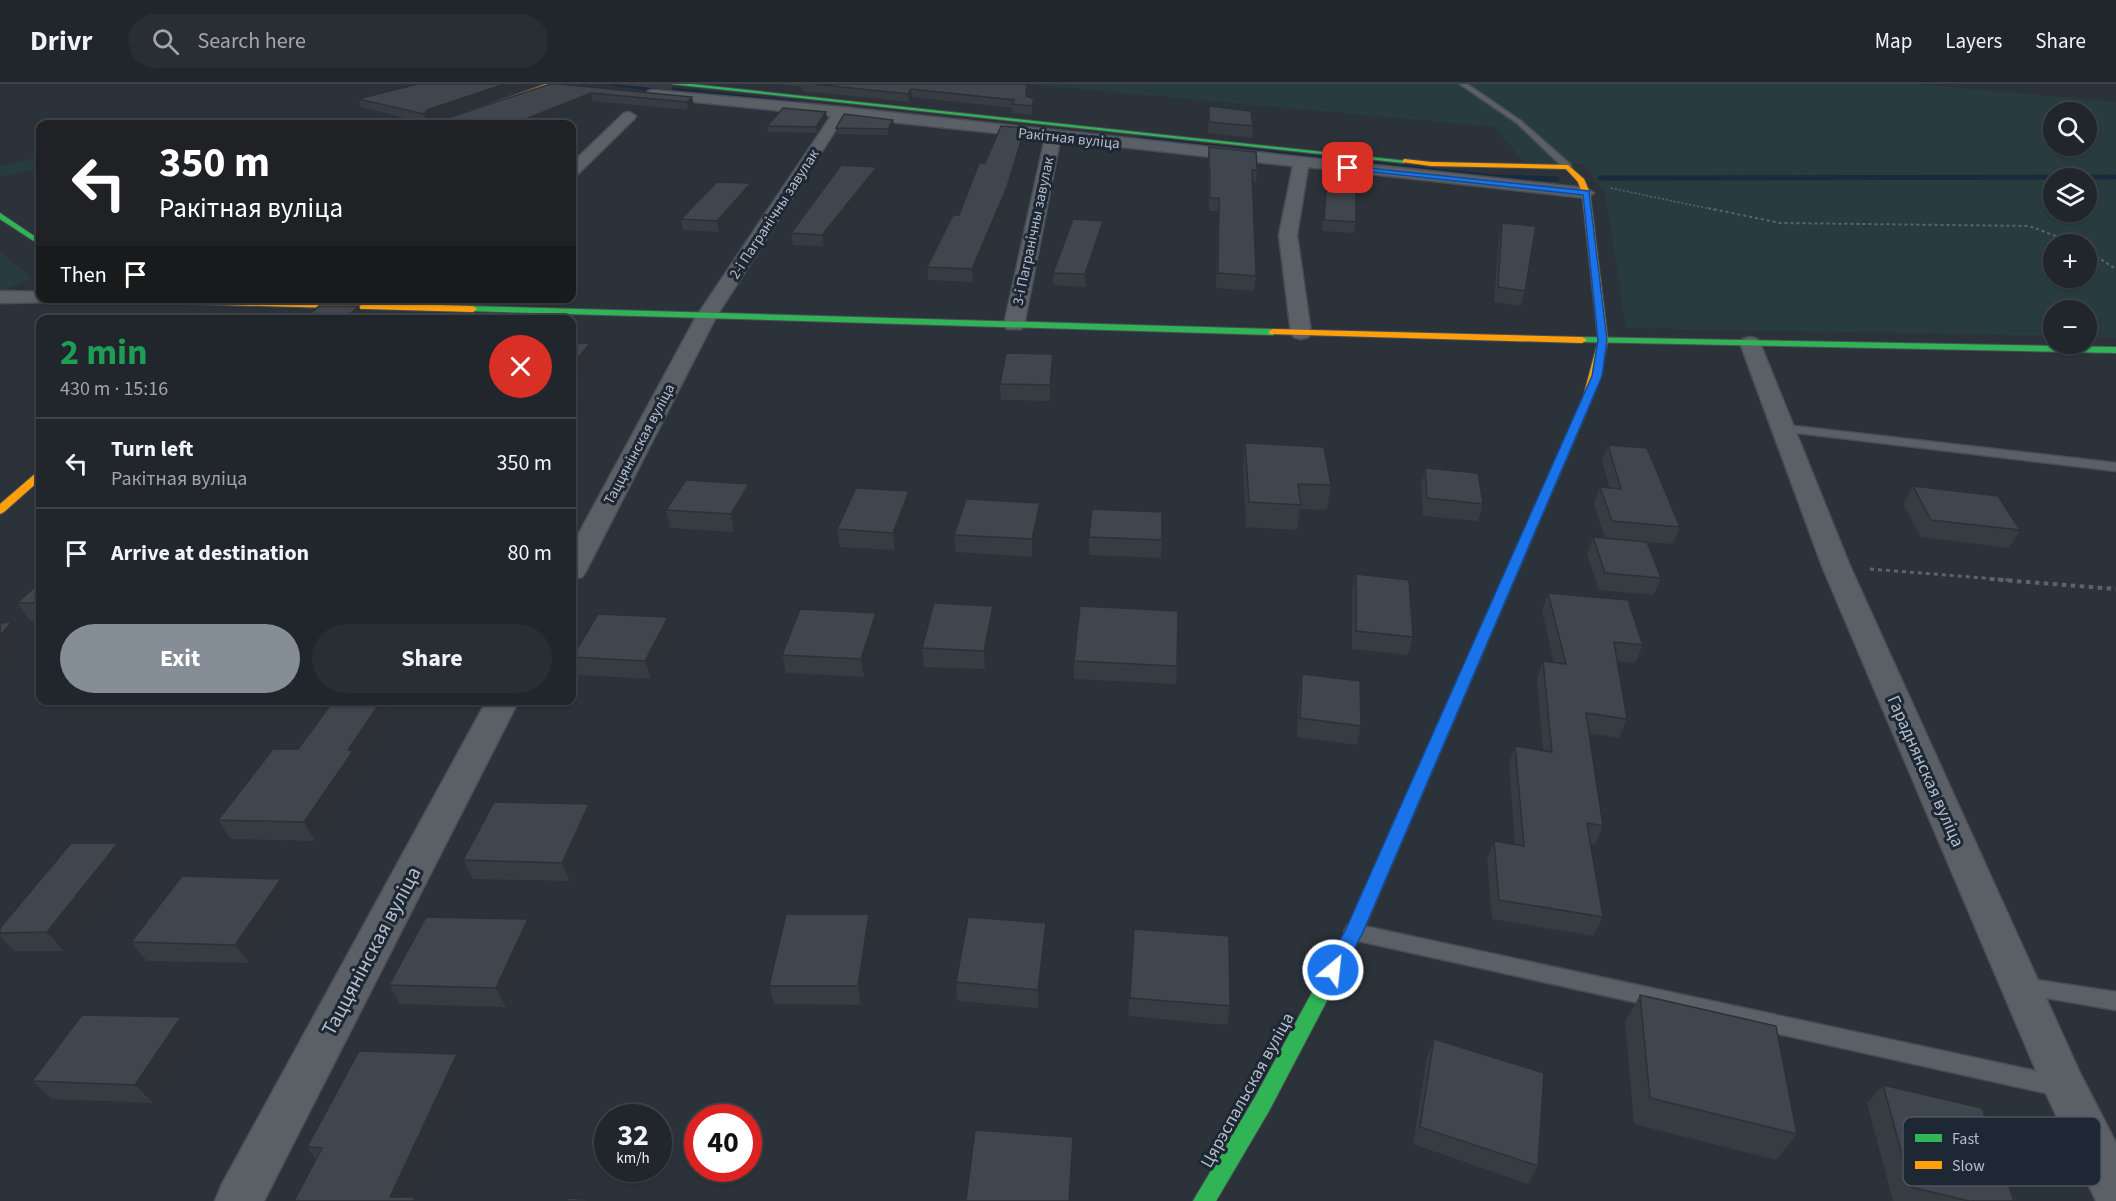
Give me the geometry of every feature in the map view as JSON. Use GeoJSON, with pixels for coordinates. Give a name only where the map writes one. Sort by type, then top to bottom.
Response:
{"type":"FeatureCollection","features":[{"type":"Feature","properties":{"kind":"street"},"geometry":{"type":"LineString","coordinates":[[449,120],[554,84]]}},
{"type":"Feature","properties":{"kind":"street","name":"Ракітная вуліца"},"geometry":{"type":"LineString","coordinates":[[674,84],[1431,164],[1568,167]]}},
{"type":"Feature","properties":{"kind":"street","name":"Ракітная вуліца"},"geometry":{"type":"LineString","coordinates":[[633,92],[841,111],[1301,163],[1584,187]]}},
{"type":"Feature","properties":{"kind":"street","name":"2-і Пагранічны завулак"},"geometry":{"type":"LineString","coordinates":[[706,316],[841,111]]}},
{"type":"Feature","properties":{"kind":"street"},"geometry":{"type":"LineString","coordinates":[[576,167],[629,116]]}},
{"type":"Feature","properties":{"kind":"street","name":"3-і Пагранічны завулак"},"geometry":{"type":"LineString","coordinates":[[1014,325],[1053,136]]}},
{"type":"Feature","properties":{"kind":"street"},"geometry":{"type":"LineString","coordinates":[[1301,163],[1288,235],[1301,333]]}},
{"type":"Feature","properties":{"kind":"street"},"geometry":{"type":"LineString","coordinates":[[1568,167],[1584,187]]}},
{"type":"Feature","properties":{"kind":"street","name":"Цярэспальская вуліца"},"geometry":{"type":"LineString","coordinates":[[1204,1201],[1262,1104],[1354,932],[1597,376],[1603,340],[1584,187]]}},
{"type":"Feature","properties":{"kind":"street"},"geometry":{"type":"LineString","coordinates":[[0,215],[36,238]]}},
{"type":"Feature","properties":{"kind":"street"},"geometry":{"type":"LineString","coordinates":[[0,297],[36,298]]}},
{"type":"Feature","properties":{"kind":"street"},"geometry":{"type":"LineString","coordinates":[[152,303],[331,303],[1301,333],[2116,350]]}},
{"type":"Feature","properties":{"kind":"street","name":"Таццянінская вуліца"},"geometry":{"type":"LineString","coordinates":[[576,563],[706,316]]}},
{"type":"Feature","properties":{"kind":"street","name":"Гараднянская вуліца"},"geometry":{"type":"LineString","coordinates":[[1750,343],[1836,566],[2080,1117]]}},
{"type":"Feature","properties":{"kind":"street"},"geometry":{"type":"LineString","coordinates":[[0,510],[36,478]]}},
{"type":"Feature","properties":{"kind":"street","name":"Таццянінская вуліца"},"geometry":{"type":"LineString","coordinates":[[239,1201],[500,705]]}},
{"type":"Feature","properties":{"kind":"street","name":"Гараднянская вуліца"},"geometry":{"type":"LineString","coordinates":[[2101,1161],[2116,1192]]}},
{"type":"Feature","properties":{"kind":"lane"},"geometry":{"type":"LineString","coordinates":[[1463,84],[1519,122],[1568,167]]}},
{"type":"Feature","properties":{"kind":"lane"},"geometry":{"type":"LineString","coordinates":[[1785,429],[2116,467]]}},
{"type":"Feature","properties":{"kind":"lane"},"geometry":{"type":"LineString","coordinates":[[1354,932],[2065,1087]]}},
{"type":"Feature","properties":{"kind":"lane"},"geometry":{"type":"LineString","coordinates":[[2020,986],[2116,1001]]}},
{"type":"Feature","properties":{"kind":"path"},"geometry":{"type":"LineString","coordinates":[[1584,187],[1780,223],[2029,226],[2050,234]]}},
{"type":"Feature","properties":{"kind":"path"},"geometry":{"type":"LineString","coordinates":[[2097,257],[2116,269]]}},
{"type":"Feature","properties":{"kind":"path"},"geometry":{"type":"LineString","coordinates":[[1836,566],[2116,590]]}},
{"type":"Feature","properties":{"kind":"green space"},"geometry":{"type":"Polygon","coordinates":[[[1025,84],[1917,84],[2116,102],[2116,337],[2097,337],[2097,300],[2043,300],[2043,336],[1626,328],[1605,193],[1583,164],[1526,164],[1494,127],[1025,84]]]}},
{"type":"Feature","properties":{"kind":"green space"},"geometry":{"type":"Polygon","coordinates":[[[36,157],[36,169],[0,177],[0,166],[36,157]]]}},
{"type":"Feature","properties":{"kind":"green space"},"geometry":{"type":"Polygon","coordinates":[[[0,252],[32,278],[6,289],[0,289],[0,252]]]}},
{"type":"Feature","properties":{"kind":"building"},"geometry":{"type":"Polygon","coordinates":[[[418,84],[505,84],[427,110],[424,114],[358,99],[418,84]]]}},
{"type":"Feature","properties":{"kind":"building"},"geometry":{"type":"Polygon","coordinates":[[[550,84],[692,97],[687,102],[591,93],[523,120],[440,119],[550,84]]]}},
{"type":"Feature","properties":{"kind":"building"},"geometry":{"type":"Polygon","coordinates":[[[814,84],[1027,84],[1026,96],[1034,99],[1032,106],[1012,104],[1014,100],[911,89],[908,94],[814,84]]]}},
{"type":"Feature","properties":{"kind":"building"},"geometry":{"type":"Polygon","coordinates":[[[1209,106],[1251,111],[1253,126],[1209,122],[1209,106]]]}},
{"type":"Feature","properties":{"kind":"building"},"geometry":{"type":"Polygon","coordinates":[[[783,108],[826,112],[816,127],[767,126],[783,108]]]}},
{"type":"Feature","properties":{"kind":"building"},"geometry":{"type":"Polygon","coordinates":[[[844,114],[893,120],[888,129],[836,128],[844,114]]]}},
{"type":"Feature","properties":{"kind":"building"},"geometry":{"type":"Polygon","coordinates":[[[1001,126],[1025,128],[1007,187],[972,269],[927,267],[953,215],[959,215],[979,163],[985,163],[1001,126]]]}},
{"type":"Feature","properties":{"kind":"building"},"geometry":{"type":"Polygon","coordinates":[[[1209,147],[1256,152],[1257,170],[1252,170],[1256,276],[1218,273],[1219,198],[1210,198],[1209,147]]]}},
{"type":"Feature","properties":{"kind":"building"},"geometry":{"type":"Polygon","coordinates":[[[841,165],[877,167],[822,235],[791,233],[841,165]]]}},
{"type":"Feature","properties":{"kind":"building"},"geometry":{"type":"Polygon","coordinates":[[[1327,179],[1356,181],[1356,222],[1324,220],[1327,179]]]}},
{"type":"Feature","properties":{"kind":"building"},"geometry":{"type":"Polygon","coordinates":[[[717,182],[751,183],[717,221],[681,219],[717,182]]]}},
{"type":"Feature","properties":{"kind":"building"},"geometry":{"type":"Polygon","coordinates":[[[1073,219],[1103,221],[1085,274],[1053,273],[1073,219]]]}},
{"type":"Feature","properties":{"kind":"building"},"geometry":{"type":"Polygon","coordinates":[[[1502,223],[1536,226],[1525,291],[1498,287],[1502,223]]]}},
{"type":"Feature","properties":{"kind":"building"},"geometry":{"type":"Polygon","coordinates":[[[319,306],[359,306],[349,315],[309,315],[319,306]]]}},
{"type":"Feature","properties":{"kind":"building"},"geometry":{"type":"Polygon","coordinates":[[[576,343],[590,343],[576,361],[576,343]]]}},
{"type":"Feature","properties":{"kind":"building"},"geometry":{"type":"Polygon","coordinates":[[[1006,353],[1053,354],[1050,385],[1000,384],[1006,353]]]}},
{"type":"Feature","properties":{"kind":"building"},"geometry":{"type":"Polygon","coordinates":[[[1245,443],[1324,447],[1331,485],[1298,484],[1301,505],[1249,502],[1245,443]]]}},
{"type":"Feature","properties":{"kind":"building"},"geometry":{"type":"Polygon","coordinates":[[[1608,445],[1647,448],[1680,527],[1612,521],[1600,487],[1621,489],[1608,445]]]}},
{"type":"Feature","properties":{"kind":"building"},"geometry":{"type":"Polygon","coordinates":[[[1425,468],[1478,473],[1483,504],[1427,498],[1425,468]]]}},
{"type":"Feature","properties":{"kind":"building"},"geometry":{"type":"Polygon","coordinates":[[[686,480],[749,484],[731,514],[666,510],[686,480]]]}},
{"type":"Feature","properties":{"kind":"building"},"geometry":{"type":"Polygon","coordinates":[[[1913,486],[1998,496],[2020,530],[1931,520],[1913,486]]]}},
{"type":"Feature","properties":{"kind":"building"},"geometry":{"type":"Polygon","coordinates":[[[856,488],[909,491],[893,533],[837,529],[856,488]]]}},
{"type":"Feature","properties":{"kind":"building"},"geometry":{"type":"Polygon","coordinates":[[[966,499],[1040,503],[1032,539],[954,535],[966,499]]]}},
{"type":"Feature","properties":{"kind":"building"},"geometry":{"type":"Polygon","coordinates":[[[1092,509],[1162,512],[1162,540],[1089,537],[1092,509]]]}},
{"type":"Feature","properties":{"kind":"building"},"geometry":{"type":"Polygon","coordinates":[[[1593,537],[1647,542],[1661,578],[1605,573],[1593,537]]]}},
{"type":"Feature","properties":{"kind":"building"},"geometry":{"type":"Polygon","coordinates":[[[1356,574],[1409,580],[1413,637],[1356,631],[1356,574]]]}},
{"type":"Feature","properties":{"kind":"building"},"geometry":{"type":"Polygon","coordinates":[[[36,586],[36,603],[17,603],[36,586]]]}},
{"type":"Feature","properties":{"kind":"building"},"geometry":{"type":"Polygon","coordinates":[[[1548,593],[1628,600],[1643,645],[1614,642],[1627,719],[1586,713],[1603,826],[1587,823],[1603,917],[1499,900],[1494,841],[1524,846],[1515,746],[1552,752],[1543,661],[1566,664],[1548,593]]]}},
{"type":"Feature","properties":{"kind":"building"},"geometry":{"type":"Polygon","coordinates":[[[934,603],[993,606],[984,651],[922,648],[934,603]]]}},
{"type":"Feature","properties":{"kind":"building"},"geometry":{"type":"Polygon","coordinates":[[[1080,606],[1178,611],[1177,666],[1074,661],[1080,606]]]}},
{"type":"Feature","properties":{"kind":"building"},"geometry":{"type":"Polygon","coordinates":[[[800,609],[876,613],[861,659],[782,655],[800,609]]]}},
{"type":"Feature","properties":{"kind":"building"},"geometry":{"type":"Polygon","coordinates":[[[598,614],[668,617],[645,661],[576,657],[576,650],[598,614]]]}},
{"type":"Feature","properties":{"kind":"building"},"geometry":{"type":"Polygon","coordinates":[[[12,622],[0,636],[0,623],[12,622]]]}},
{"type":"Feature","properties":{"kind":"building"},"geometry":{"type":"Polygon","coordinates":[[[1302,674],[1360,681],[1361,726],[1300,718],[1302,674]]]}},
{"type":"Feature","properties":{"kind":"building"},"geometry":{"type":"Polygon","coordinates":[[[330,705],[379,705],[348,750],[353,751],[304,822],[218,820],[273,749],[298,749],[330,705]]]}},
{"type":"Feature","properties":{"kind":"building"},"geometry":{"type":"Polygon","coordinates":[[[494,802],[589,804],[562,863],[463,860],[494,802]]]}},
{"type":"Feature","properties":{"kind":"building"},"geometry":{"type":"Polygon","coordinates":[[[71,843],[118,843],[47,932],[0,933],[0,928],[71,843]]]}},
{"type":"Feature","properties":{"kind":"building"},"geometry":{"type":"Polygon","coordinates":[[[182,876],[281,879],[235,945],[131,942],[182,876]]]}},
{"type":"Feature","properties":{"kind":"building"},"geometry":{"type":"Polygon","coordinates":[[[786,914],[869,914],[858,986],[769,986],[786,914]]]}},
{"type":"Feature","properties":{"kind":"building"},"geometry":{"type":"Polygon","coordinates":[[[426,917],[528,919],[496,988],[389,985],[426,917]]]}},
{"type":"Feature","properties":{"kind":"building"},"geometry":{"type":"Polygon","coordinates":[[[968,917],[1046,923],[1038,990],[956,982],[968,917]]]}},
{"type":"Feature","properties":{"kind":"building"},"geometry":{"type":"Polygon","coordinates":[[[1134,929],[1229,936],[1230,1006],[1130,998],[1134,929]]]}},
{"type":"Feature","properties":{"kind":"building"},"geometry":{"type":"Polygon","coordinates":[[[1640,995],[1776,1026],[1797,1134],[1650,1098],[1640,995]]]}},
{"type":"Feature","properties":{"kind":"building"},"geometry":{"type":"Polygon","coordinates":[[[82,1015],[181,1017],[135,1085],[32,1081],[82,1015]]]}},
{"type":"Feature","properties":{"kind":"building"},"geometry":{"type":"Polygon","coordinates":[[[1434,1039],[1544,1073],[1538,1166],[1420,1127],[1434,1039]]]}},
{"type":"Feature","properties":{"kind":"building"},"geometry":{"type":"Polygon","coordinates":[[[359,1051],[457,1054],[390,1197],[415,1197],[413,1201],[294,1201],[322,1148],[307,1147],[359,1051]]]}},
{"type":"Feature","properties":{"kind":"building"},"geometry":{"type":"Polygon","coordinates":[[[1883,1085],[1982,1108],[1985,1117],[1903,1117],[1903,1158],[1883,1085]]]}},
{"type":"Feature","properties":{"kind":"building"},"geometry":{"type":"Polygon","coordinates":[[[975,1130],[1073,1137],[1069,1201],[966,1201],[975,1130]]]}},
{"type":"Feature","properties":{"kind":"building"},"geometry":{"type":"Polygon","coordinates":[[[2009,1186],[2014,1201],[1969,1201],[1911,1187],[2009,1186]]]}},
{"type":"Feature","properties":{"kind":"building"},"geometry":{"type":"Polygon","coordinates":[[[569,1198],[605,1201],[567,1201],[569,1198]]]}},
{"type":"Feature","properties":{"kind":"waterway"},"geometry":{"type":"LineString","coordinates":[[616,84],[798,103]]}},
{"type":"Feature","properties":{"kind":"waterway"},"geometry":{"type":"LineString","coordinates":[[1139,139],[1494,177],[1557,179]]}},
{"type":"Feature","properties":{"kind":"waterway"},"geometry":{"type":"LineString","coordinates":[[1600,178],[2116,177]]}},
{"type":"Feature","properties":{"kind":"traffic: fast"},"geometry":{"type":"LineString","coordinates":[[674,84],[1404,161]]}},
{"type":"Feature","properties":{"kind":"traffic: fast"},"geometry":{"type":"LineString","coordinates":[[0,215],[36,240]]}},
{"type":"Feature","properties":{"kind":"traffic: fast"},"geometry":{"type":"LineString","coordinates":[[473,309],[1273,332]]}},
{"type":"Feature","properties":{"kind":"traffic: fast"},"geometry":{"type":"LineString","coordinates":[[1582,340],[2116,350]]}},
{"type":"Feature","properties":{"kind":"traffic: fast"},"geometry":{"type":"LineString","coordinates":[[1204,1201],[1262,1104],[1354,932],[1588,397]]}},
{"type":"Feature","properties":{"kind":"traffic: slow"},"geometry":{"type":"LineString","coordinates":[[448,120],[552,84]]}},
{"type":"Feature","properties":{"kind":"traffic: slow"},"geometry":{"type":"LineString","coordinates":[[1404,161],[1431,164],[1568,167],[1581,181],[1586,193],[1603,341],[1588,397]]}},
{"type":"Feature","properties":{"kind":"traffic: slow"},"geometry":{"type":"LineString","coordinates":[[259,303],[473,309]]}},
{"type":"Feature","properties":{"kind":"traffic: slow"},"geometry":{"type":"LineString","coordinates":[[1273,332],[1582,340]]}},
{"type":"Feature","properties":{"kind":"traffic: slow"},"geometry":{"type":"LineString","coordinates":[[0,510],[36,478]]}},
{"type":"Feature","properties":{"kind":"route"},"geometry":{"type":"LineString","coordinates":[[1333,970],[1354,932],[1597,376],[1597,363],[1603,340],[1586,193],[1348,168]]}}]}
